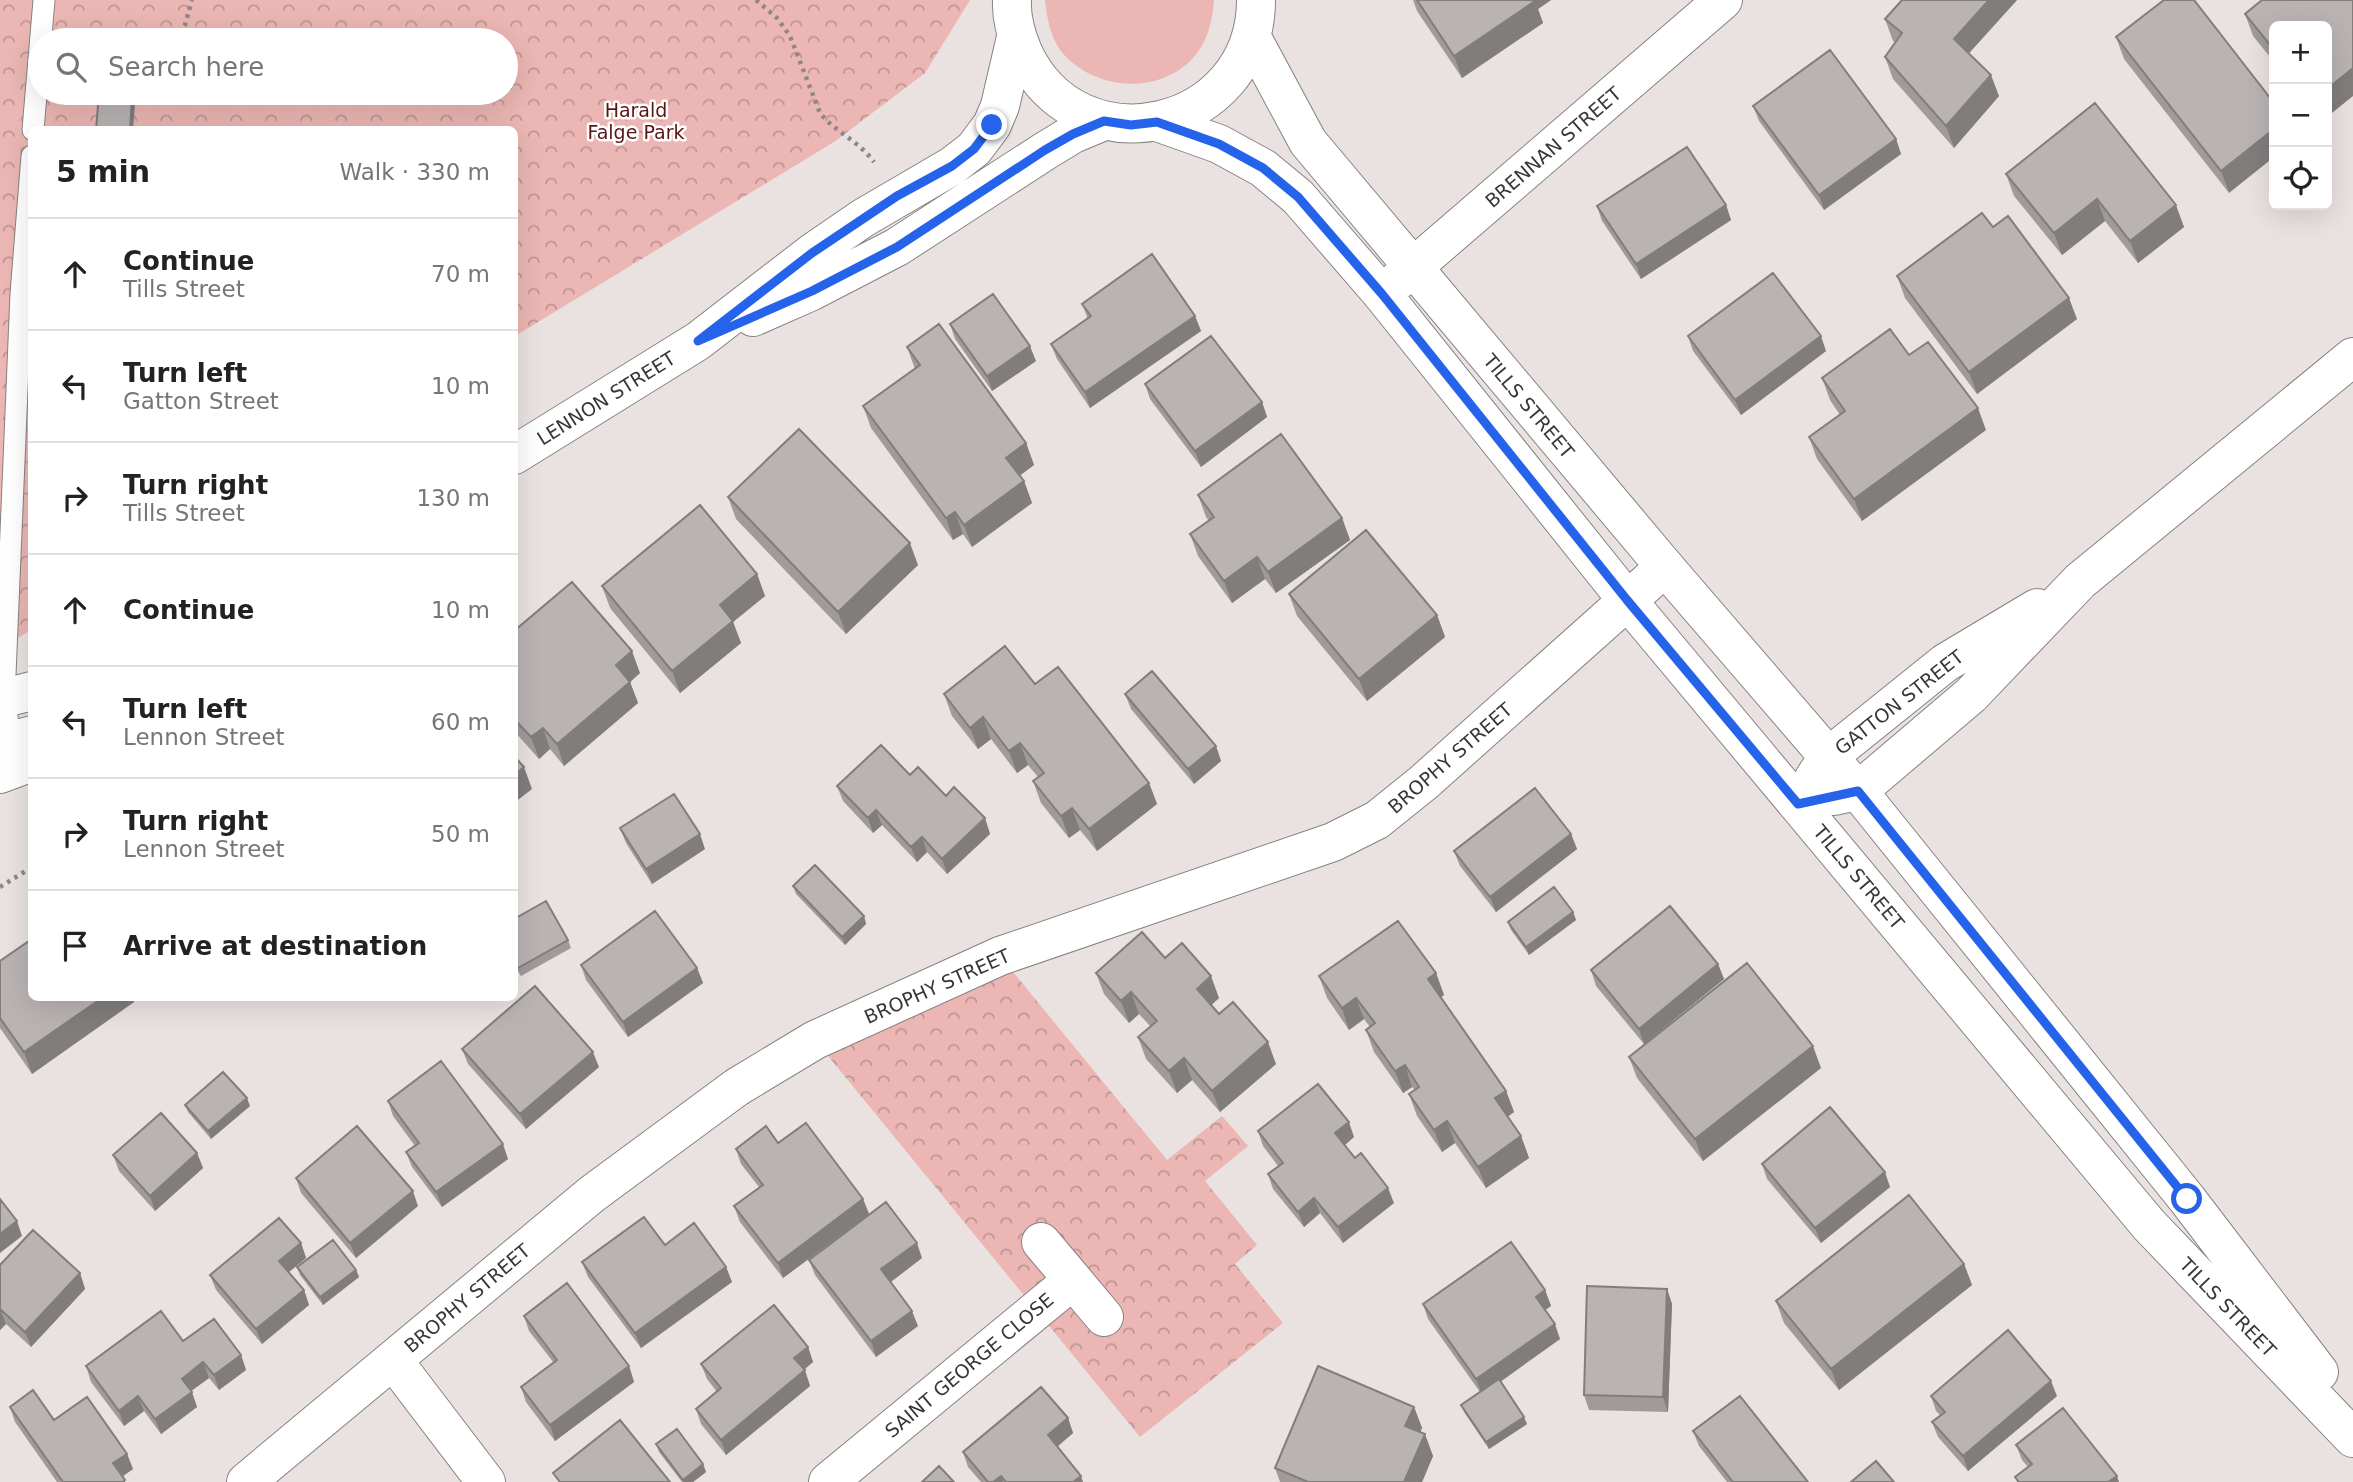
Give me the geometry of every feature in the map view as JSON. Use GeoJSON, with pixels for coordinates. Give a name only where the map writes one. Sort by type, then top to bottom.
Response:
{"type":"FeatureCollection","features":[{"type":"Feature","properties":{"kind":"street"},"geometry":{"type":"LineString","coordinates":[[1012,0],[1011,11],[1017,37],[1030,66],[1049,91],[1075,109],[1104,121],[1131,125],[1157,122],[1189,111],[1216,92],[1238,66],[1254,18]]}},
{"type":"Feature","properties":{"kind":"street","name":"BRENNAN STREET"},"geometry":{"type":"LineString","coordinates":[[1382,294],[1723,0]]}},
{"type":"Feature","properties":{"kind":"street","name":"TILLS STREET"},"geometry":{"type":"LineString","coordinates":[[1254,18],[1308,142],[1665,567],[1858,791],[2187,1199],[2353,1417]]}},
{"type":"Feature","properties":{"kind":"street","name":"LENNON STREET"},"geometry":{"type":"LineString","coordinates":[[518,453],[698,341],[812,253],[897,196],[952,166],[974,149],[992,125],[1000,106],[1017,37]]}},
{"type":"Feature","properties":{"kind":"street","name":"LENNON STREET"},"geometry":{"type":"LineString","coordinates":[[698,341],[812,291],[897,247],[1045,150],[1104,121]]}},
{"type":"Feature","properties":{"kind":"street","name":"TILLS STREET"},"geometry":{"type":"LineString","coordinates":[[1157,122],[1219,144],[1263,168],[1298,197],[1382,294],[1627,600],[2148,1225],[2353,1438]]}},
{"type":"Feature","properties":{"kind":"street","name":"GATTON STREET"},"geometry":{"type":"LineString","coordinates":[[1798,804],[1858,791],[1971,695],[2080,581],[2353,357]]}},
{"type":"Feature","properties":{"kind":"street","name":"BROPHY STREET"},"geometry":{"type":"LineString","coordinates":[[246,1482],[593,1194],[737,1087],[815,1040],[1000,956],[1333,842],[1377,820],[1423,783],[1665,567]]}},
{"type":"Feature","properties":{"kind":"street","name":"GATTON STREET"},"geometry":{"type":"LineString","coordinates":[[1798,804],[1828,757],[1945,663],[2080,581]]}},
{"type":"Feature","properties":{"kind":"street","name":"SAINT GEORGE CLOSE"},"geometry":{"type":"LineString","coordinates":[[828,1482],[1073,1280],[1041,1242]]}},
{"type":"Feature","properties":{"kind":"street"},"geometry":{"type":"LineString","coordinates":[[1073,1280],[1104,1317]]}},
{"type":"Feature","properties":{"kind":"street"},"geometry":{"type":"LineString","coordinates":[[393,1360],[485,1482]]}},
{"type":"Feature","properties":{"kind":"lane"},"geometry":{"type":"LineString","coordinates":[[42,28],[44,0]]}},
{"type":"Feature","properties":{"kind":"lane"},"geometry":{"type":"LineString","coordinates":[[33,126],[35,105]]}},
{"type":"Feature","properties":{"kind":"lane"},"geometry":{"type":"LineString","coordinates":[[15,751],[12,696],[21,294],[28,206]]}},
{"type":"Feature","properties":{"kind":"path"},"geometry":{"type":"LineString","coordinates":[[183,28],[192,0]]}},
{"type":"Feature","properties":{"kind":"path"},"geometry":{"type":"LineString","coordinates":[[756,0],[777,18],[790,36],[820,113],[862,146],[897,196]]}},
{"type":"Feature","properties":{"kind":"path"},"geometry":{"type":"LineString","coordinates":[[0,887],[28,870]]}},
{"type":"Feature","properties":{"kind":"green space","name":"Harald Falge Park"},"geometry":{"type":"Polygon","coordinates":[[[0,0],[970,0],[925,73],[834,142],[518,334],[518,126],[28,126],[28,632],[0,649],[0,0]]]}},
{"type":"Feature","properties":{"kind":"green space"},"geometry":{"type":"Polygon","coordinates":[[[1045,0],[1214,0],[1206,37],[1191,60],[1175,73],[1136,84],[1095,76],[1076,66],[1061,51],[1054,39],[1045,0]]]}},
{"type":"Feature","properties":{"kind":"green space"},"geometry":{"type":"Polygon","coordinates":[[[1000,956],[1167,1160],[1222,1116],[1248,1146],[1205,1181],[1257,1245],[1235,1264],[1283,1323],[1140,1437],[815,1040],[1000,956]]]}},
{"type":"Feature","properties":{"kind":"building"},"geometry":{"type":"Polygon","coordinates":[[[1417,0],[1535,0],[1535,1],[1454,56],[1417,0]]]}},
{"type":"Feature","properties":{"kind":"building"},"geometry":{"type":"Polygon","coordinates":[[[1902,0],[1989,0],[1954,39],[1991,75],[1946,126],[1885,57],[1902,33],[1885,19],[1902,0]]]}},
{"type":"Feature","properties":{"kind":"building"},"geometry":{"type":"Polygon","coordinates":[[[2164,0],[2194,0],[2269,97],[2269,133],[2221,171],[2116,37],[2164,0]]]}},
{"type":"Feature","properties":{"kind":"building"},"geometry":{"type":"Polygon","coordinates":[[[2262,0],[2353,0],[2353,68],[2332,85],[2332,21],[2269,21],[2269,44],[2245,14],[2262,0]]]}},
{"type":"Feature","properties":{"kind":"building"},"geometry":{"type":"Polygon","coordinates":[[[1830,50],[1896,139],[1819,195],[1753,106],[1830,50]]]}},
{"type":"Feature","properties":{"kind":"building"},"geometry":{"type":"Polygon","coordinates":[[[2095,103],[2176,205],[2130,241],[2097,199],[2054,233],[2006,174],[2095,103]]]}},
{"type":"Feature","properties":{"kind":"building"},"geometry":{"type":"Polygon","coordinates":[[[98,105],[132,105],[130,126],[96,126],[98,105]]]}},
{"type":"Feature","properties":{"kind":"building"},"geometry":{"type":"Polygon","coordinates":[[[1687,147],[1726,205],[1636,264],[1597,206],[1687,147]]]}},
{"type":"Feature","properties":{"kind":"building"},"geometry":{"type":"Polygon","coordinates":[[[1982,213],[1993,227],[2008,216],[2069,298],[1969,372],[1897,276],[1982,213]]]}},
{"type":"Feature","properties":{"kind":"building"},"geometry":{"type":"Polygon","coordinates":[[[1152,254],[1195,316],[1085,392],[1051,344],[1091,316],[1082,304],[1152,254]]]}},
{"type":"Feature","properties":{"kind":"building"},"geometry":{"type":"Polygon","coordinates":[[[1773,273],[1821,336],[1735,400],[1688,336],[1773,273]]]}},
{"type":"Feature","properties":{"kind":"building"},"geometry":{"type":"Polygon","coordinates":[[[993,294],[1030,346],[987,376],[950,324],[993,294]]]}},
{"type":"Feature","properties":{"kind":"building"},"geometry":{"type":"Polygon","coordinates":[[[939,324],[1026,443],[1006,458],[1024,481],[964,525],[955,512],[946,518],[863,406],[920,365],[907,347],[939,324]]]}},
{"type":"Feature","properties":{"kind":"building"},"geometry":{"type":"Polygon","coordinates":[[[1890,329],[1909,355],[1928,342],[1978,408],[1854,499],[1809,437],[1845,411],[1822,378],[1890,329]]]}},
{"type":"Feature","properties":{"kind":"building"},"geometry":{"type":"Polygon","coordinates":[[[1211,336],[1262,402],[1195,451],[1145,384],[1211,336]]]}},
{"type":"Feature","properties":{"kind":"building"},"geometry":{"type":"Polygon","coordinates":[[[799,429],[910,543],[838,612],[728,497],[799,429]]]}},
{"type":"Feature","properties":{"kind":"building"},"geometry":{"type":"Polygon","coordinates":[[[1281,434],[1342,518],[1268,572],[1257,557],[1224,581],[1190,534],[1214,517],[1198,495],[1281,434]]]}},
{"type":"Feature","properties":{"kind":"building"},"geometry":{"type":"Polygon","coordinates":[[[700,505],[757,574],[720,605],[733,621],[672,671],[602,586],[700,505]]]}},
{"type":"Feature","properties":{"kind":"building"},"geometry":{"type":"Polygon","coordinates":[[[1366,530],[1437,615],[1359,679],[1289,594],[1366,530]]]}},
{"type":"Feature","properties":{"kind":"building"},"geometry":{"type":"Polygon","coordinates":[[[572,582],[632,651],[616,665],[630,682],[557,744],[543,728],[531,737],[518,723],[518,628],[572,582]]]}},
{"type":"Feature","properties":{"kind":"building"},"geometry":{"type":"Polygon","coordinates":[[[1005,646],[1035,684],[1058,667],[1149,783],[1089,829],[1072,808],[1061,816],[1033,781],[1044,773],[1020,743],[1009,751],[983,717],[970,728],[944,694],[1005,646]]]}},
{"type":"Feature","properties":{"kind":"building"},"geometry":{"type":"Polygon","coordinates":[[[1152,671],[1216,746],[1188,769],[1125,694],[1152,671]]]}},
{"type":"Feature","properties":{"kind":"building"},"geometry":{"type":"Polygon","coordinates":[[[881,745],[910,775],[918,767],[946,796],[954,787],[985,818],[942,859],[922,837],[911,847],[876,810],[868,818],[837,786],[881,745]]]}},
{"type":"Feature","properties":{"kind":"building"},"geometry":{"type":"Polygon","coordinates":[[[518,760],[524,767],[518,772],[518,760]]]}},
{"type":"Feature","properties":{"kind":"building"},"geometry":{"type":"Polygon","coordinates":[[[1535,788],[1571,834],[1490,897],[1454,851],[1535,788]]]}},
{"type":"Feature","properties":{"kind":"building"},"geometry":{"type":"Polygon","coordinates":[[[674,794],[700,834],[646,869],[620,828],[674,794]]]}},
{"type":"Feature","properties":{"kind":"building"},"geometry":{"type":"Polygon","coordinates":[[[815,865],[864,916],[842,937],[793,886],[815,865]]]}},
{"type":"Feature","properties":{"kind":"building"},"geometry":{"type":"Polygon","coordinates":[[[1554,887],[1573,912],[1526,947],[1508,922],[1554,887]]]}},
{"type":"Feature","properties":{"kind":"building"},"geometry":{"type":"Polygon","coordinates":[[[546,901],[568,940],[518,968],[518,917],[546,901]]]}},
{"type":"Feature","properties":{"kind":"building"},"geometry":{"type":"Polygon","coordinates":[[[1670,906],[1718,964],[1639,1029],[1591,970],[1670,906]]]}},
{"type":"Feature","properties":{"kind":"building"},"geometry":{"type":"Polygon","coordinates":[[[655,911],[697,968],[623,1022],[581,965],[655,911]]]}},
{"type":"Feature","properties":{"kind":"building"},"geometry":{"type":"Polygon","coordinates":[[[1398,921],[1436,973],[1428,979],[1506,1091],[1495,1098],[1521,1136],[1478,1167],[1447,1121],[1434,1130],[1409,1094],[1419,1087],[1405,1065],[1395,1071],[1366,1030],[1375,1023],[1356,998],[1342,1008],[1319,976],[1398,921]]]}},
{"type":"Feature","properties":{"kind":"building"},"geometry":{"type":"Polygon","coordinates":[[[1142,932],[1165,958],[1182,943],[1211,976],[1197,989],[1219,1014],[1233,1002],[1268,1042],[1212,1091],[1184,1058],[1169,1071],[1138,1037],[1157,1021],[1131,992],[1121,1001],[1096,973],[1142,932]]]}},
{"type":"Feature","properties":{"kind":"building"},"geometry":{"type":"Polygon","coordinates":[[[28,942],[28,1001],[98,1001],[24,1052],[0,1018],[0,961],[28,942]]]}},
{"type":"Feature","properties":{"kind":"building"},"geometry":{"type":"Polygon","coordinates":[[[1747,963],[1813,1046],[1695,1139],[1629,1057],[1747,963]]]}},
{"type":"Feature","properties":{"kind":"building"},"geometry":{"type":"Polygon","coordinates":[[[535,986],[593,1052],[520,1114],[462,1049],[535,986]]]}},
{"type":"Feature","properties":{"kind":"building"},"geometry":{"type":"Polygon","coordinates":[[[441,1061],[503,1144],[436,1192],[406,1152],[419,1143],[388,1101],[441,1061]]]}},
{"type":"Feature","properties":{"kind":"building"},"geometry":{"type":"Polygon","coordinates":[[[223,1072],[247,1098],[208,1131],[185,1105],[223,1072]]]}},
{"type":"Feature","properties":{"kind":"building"},"geometry":{"type":"Polygon","coordinates":[[[1318,1084],[1349,1122],[1335,1133],[1355,1158],[1361,1153],[1388,1188],[1338,1227],[1314,1198],[1298,1212],[1268,1174],[1283,1163],[1258,1131],[1318,1084]]]}},
{"type":"Feature","properties":{"kind":"building"},"geometry":{"type":"Polygon","coordinates":[[[1830,1107],[1885,1172],[1815,1228],[1762,1164],[1830,1107]]]}},
{"type":"Feature","properties":{"kind":"building"},"geometry":{"type":"Polygon","coordinates":[[[161,1113],[197,1153],[150,1196],[113,1155],[161,1113]]]}},
{"type":"Feature","properties":{"kind":"building"},"geometry":{"type":"Polygon","coordinates":[[[806,1123],[863,1199],[778,1263],[734,1206],[763,1185],[736,1149],[766,1126],[778,1143],[806,1123]]]}},
{"type":"Feature","properties":{"kind":"building"},"geometry":{"type":"Polygon","coordinates":[[[357,1126],[413,1191],[350,1243],[296,1178],[357,1126]]]}},
{"type":"Feature","properties":{"kind":"building"},"geometry":{"type":"Polygon","coordinates":[[[1909,1195],[1964,1264],[1831,1369],[1776,1301],[1909,1195]]]}},
{"type":"Feature","properties":{"kind":"building"},"geometry":{"type":"Polygon","coordinates":[[[0,1199],[17,1221],[0,1234],[0,1199]]]}},
{"type":"Feature","properties":{"kind":"building"},"geometry":{"type":"Polygon","coordinates":[[[886,1202],[917,1243],[881,1269],[912,1311],[871,1341],[809,1260],[886,1202]]]}},
{"type":"Feature","properties":{"kind":"building"},"geometry":{"type":"Polygon","coordinates":[[[644,1217],[665,1245],[694,1223],[726,1267],[635,1333],[582,1262],[644,1217]]]}},
{"type":"Feature","properties":{"kind":"building"},"geometry":{"type":"Polygon","coordinates":[[[279,1218],[301,1243],[279,1261],[304,1290],[256,1329],[210,1275],[279,1218]]]}},
{"type":"Feature","properties":{"kind":"building"},"geometry":{"type":"Polygon","coordinates":[[[33,1230],[80,1273],[25,1332],[0,1309],[0,1265],[33,1230]]]}},
{"type":"Feature","properties":{"kind":"building"},"geometry":{"type":"Polygon","coordinates":[[[333,1240],[356,1270],[320,1297],[297,1267],[333,1240]]]}},
{"type":"Feature","properties":{"kind":"building"},"geometry":{"type":"Polygon","coordinates":[[[1511,1242],[1545,1290],[1536,1297],[1555,1324],[1476,1379],[1423,1304],[1511,1242]]]}},
{"type":"Feature","properties":{"kind":"building"},"geometry":{"type":"Polygon","coordinates":[[[567,1283],[629,1366],[550,1425],[521,1387],[557,1360],[524,1316],[567,1283]]]}},
{"type":"Feature","properties":{"kind":"building"},"geometry":{"type":"Polygon","coordinates":[[[1587,1286],[1667,1289],[1663,1397],[1584,1395],[1587,1286]]]}},
{"type":"Feature","properties":{"kind":"building"},"geometry":{"type":"Polygon","coordinates":[[[774,1305],[808,1347],[794,1358],[805,1370],[721,1440],[696,1409],[721,1388],[701,1364],[774,1305]]]}},
{"type":"Feature","properties":{"kind":"building"},"geometry":{"type":"Polygon","coordinates":[[[161,1311],[183,1341],[214,1319],[241,1355],[214,1375],[203,1362],[182,1379],[192,1392],[155,1419],[138,1396],[119,1411],[86,1366],[161,1311]]]}},
{"type":"Feature","properties":{"kind":"building"},"geometry":{"type":"Polygon","coordinates":[[[2008,1330],[2051,1381],[1963,1456],[1932,1422],[1945,1412],[1931,1396],[2008,1330]]]}},
{"type":"Feature","properties":{"kind":"building"},"geometry":{"type":"Polygon","coordinates":[[[1318,1366],[1414,1407],[1405,1426],[1425,1434],[1404,1482],[1308,1482],[1275,1468],[1318,1366]]]}},
{"type":"Feature","properties":{"kind":"building"},"geometry":{"type":"Polygon","coordinates":[[[1499,1379],[1524,1417],[1486,1442],[1461,1405],[1499,1379]]]}},
{"type":"Feature","properties":{"kind":"building"},"geometry":{"type":"Polygon","coordinates":[[[1041,1387],[1068,1418],[1048,1435],[1081,1476],[1073,1482],[1006,1482],[1001,1476],[988,1482],[963,1452],[1041,1387]]]}},
{"type":"Feature","properties":{"kind":"building"},"geometry":{"type":"Polygon","coordinates":[[[33,1390],[54,1420],[87,1397],[127,1454],[113,1463],[125,1480],[123,1482],[63,1482],[10,1407],[33,1390]]]}},
{"type":"Feature","properties":{"kind":"building"},"geometry":{"type":"Polygon","coordinates":[[[1740,1396],[1808,1482],[1733,1482],[1693,1431],[1740,1396]]]}},
{"type":"Feature","properties":{"kind":"building"},"geometry":{"type":"Polygon","coordinates":[[[2063,1408],[2117,1476],[2108,1482],[2019,1482],[2015,1477],[2032,1464],[2016,1445],[2063,1408]]]}},
{"type":"Feature","properties":{"kind":"building"},"geometry":{"type":"Polygon","coordinates":[[[620,1420],[670,1482],[560,1482],[553,1473],[620,1420]]]}},
{"type":"Feature","properties":{"kind":"building"},"geometry":{"type":"Polygon","coordinates":[[[677,1429],[703,1464],[683,1480],[656,1444],[677,1429]]]}},
{"type":"Feature","properties":{"kind":"building"},"geometry":{"type":"Polygon","coordinates":[[[1876,1461],[1894,1482],[1851,1482],[1876,1461]]]}},
{"type":"Feature","properties":{"kind":"building"},"geometry":{"type":"Polygon","coordinates":[[[939,1466],[954,1482],[922,1482],[939,1466]]]}},
{"type":"Feature","properties":{"kind":"route"},"geometry":{"type":"LineString","coordinates":[[992,125],[974,149],[952,166],[897,196],[812,253],[698,341],[812,291],[897,247],[1045,150],[1104,121],[1131,125],[1157,122],[1219,144],[1263,168],[1298,197],[1382,294],[1627,600],[1798,804],[1858,791],[2187,1199]]}}]}
